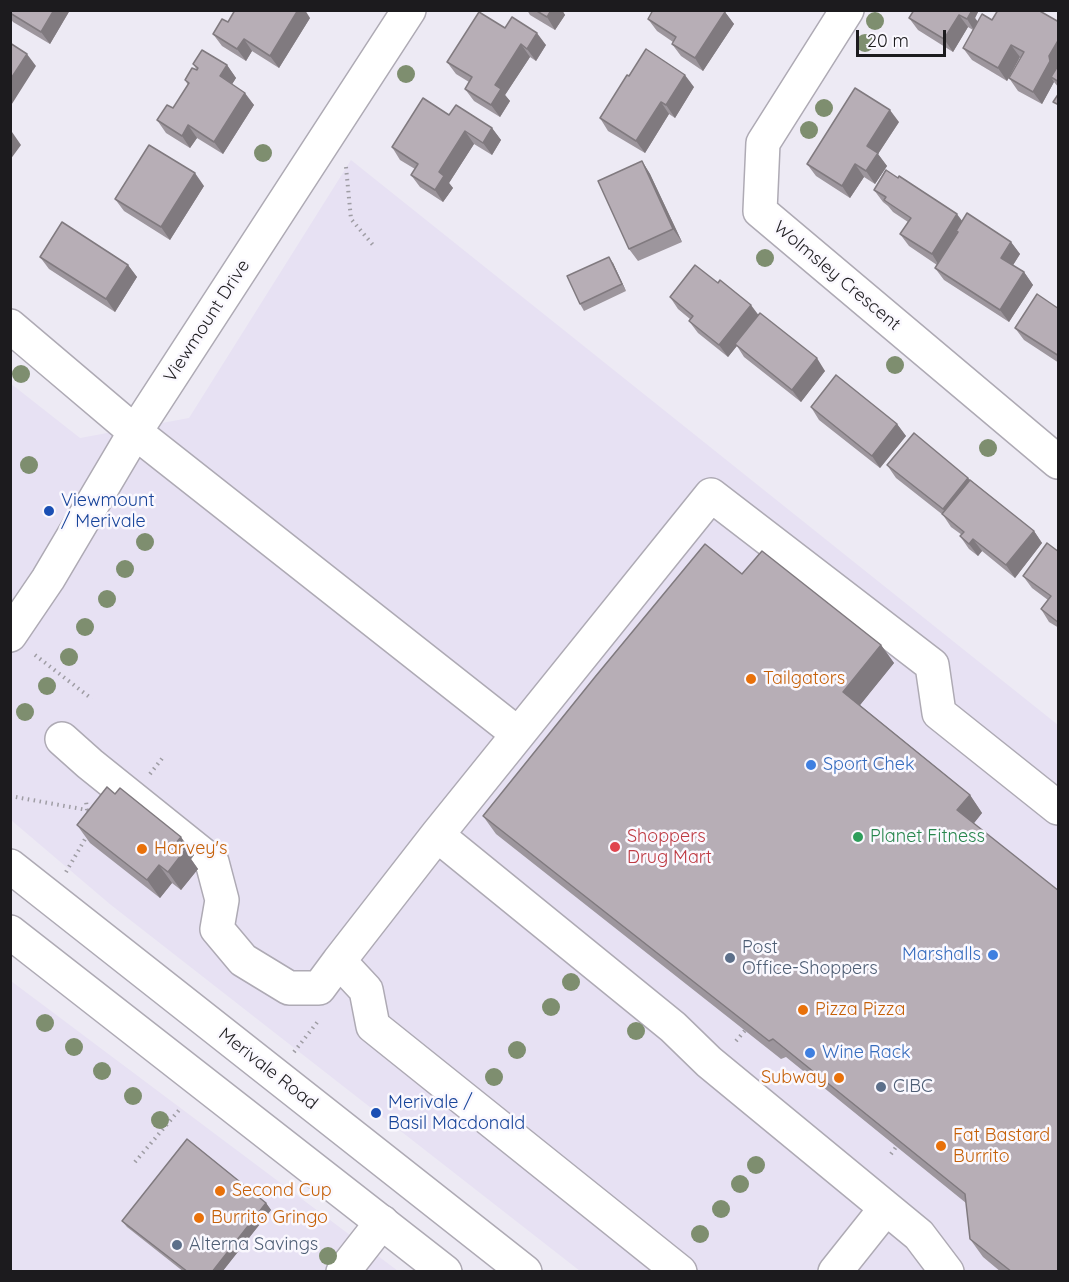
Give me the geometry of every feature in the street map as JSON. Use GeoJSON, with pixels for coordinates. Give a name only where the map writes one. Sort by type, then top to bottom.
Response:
{"type":"FeatureCollection","features":[{"type":"Feature","properties":{"kind":"street","name":"Viewmount Drive"},"geometry":{"type":"LineString","coordinates":[[20,643],[48,579],[135,432],[409,10]]}},
{"type":"Feature","properties":{"kind":"street","name":"Wolmsley Crescent"},"geometry":{"type":"LineString","coordinates":[[847,10],[763,143],[760,211],[1059,462]]}},
{"type":"Feature","properties":{"kind":"street"},"geometry":{"type":"LineString","coordinates":[[10,326],[135,432],[518,734]]}},
{"type":"Feature","properties":{"kind":"street"},"geometry":{"type":"LineString","coordinates":[[62,739],[212,862],[222,900],[217,928],[243,960],[289,988],[319,988],[437,835],[711,495],[932,665],[939,713],[1059,808]]}},
{"type":"Feature","properties":{"kind":"street"},"geometry":{"type":"LineString","coordinates":[[437,835],[673,1027],[709,1062],[919,1235],[947,1272]]}},
{"type":"Feature","properties":{"kind":"street","name":"Merivale Road"},"geometry":{"type":"LineString","coordinates":[[10,866],[525,1272]]}},
{"type":"Feature","properties":{"kind":"street"},"geometry":{"type":"LineString","coordinates":[[10,932],[446,1272]]}},
{"type":"Feature","properties":{"kind":"street"},"geometry":{"type":"LineString","coordinates":[[339,961],[366,990],[373,1026],[680,1272]]}},
{"type":"Feature","properties":{"kind":"street"},"geometry":{"type":"LineString","coordinates":[[835,1272],[886,1208]]}},
{"type":"Feature","properties":{"kind":"street"},"geometry":{"type":"LineString","coordinates":[[343,1272],[382,1222]]}},
{"type":"Feature","properties":{"kind":"path"},"geometry":{"type":"LineString","coordinates":[[327,137],[344,153],[351,219],[374,245]]}},
{"type":"Feature","properties":{"kind":"path"},"geometry":{"type":"LineString","coordinates":[[20,643],[92,699]]}},
{"type":"Feature","properties":{"kind":"path"},"geometry":{"type":"LineString","coordinates":[[10,796],[87,810],[81,779],[90,764]]}},
{"type":"Feature","properties":{"kind":"path"},"geometry":{"type":"LineString","coordinates":[[736,1041],[749,1023]]}},
{"type":"Feature","properties":{"kind":"path"},"geometry":{"type":"LineString","coordinates":[[135,1162],[180,1109]]}},
{"type":"Feature","properties":{"kind":"path"},"geometry":{"type":"LineString","coordinates":[[891,1154],[903,1137]]}},
{"type":"Feature","properties":{"kind":"shaded area"},"geometry":{"type":"Polygon","coordinates":[[[351,160],[1058,725],[1058,1271],[580,1271],[111,905],[11,820],[10,383],[80,438],[189,418],[351,160]]]}},
{"type":"Feature","properties":{"kind":"shaded area"},"geometry":{"type":"Polygon","coordinates":[[[11,981],[398,1271],[11,1271],[11,981]]]}},
{"type":"Feature","properties":{"kind":"building"},"geometry":{"type":"Polygon","coordinates":[[[10,10],[54,10],[41,32],[10,13],[10,10]]]}},
{"type":"Feature","properties":{"kind":"building"},"geometry":{"type":"Polygon","coordinates":[[[235,10],[298,10],[270,56],[244,39],[237,49],[213,34],[222,19],[228,22],[235,10]]]}},
{"type":"Feature","properties":{"kind":"building"},"geometry":{"type":"Polygon","coordinates":[[[535,10],[551,10],[547,17],[535,10]]]}},
{"type":"Feature","properties":{"kind":"building"},"geometry":{"type":"Polygon","coordinates":[[[653,10],[723,10],[725,12],[695,58],[672,44],[676,37],[648,19],[653,10]]]}},
{"type":"Feature","properties":{"kind":"building"},"geometry":{"type":"Polygon","coordinates":[[[914,10],[968,10],[971,12],[967,19],[959,15],[944,39],[909,18],[914,10]]]}},
{"type":"Feature","properties":{"kind":"building"},"geometry":{"type":"Polygon","coordinates":[[[998,10],[1038,10],[1059,22],[1059,39],[1033,92],[1009,78],[1024,52],[1011,45],[998,68],[963,48],[982,14],[992,20],[998,10]]]}},
{"type":"Feature","properties":{"kind":"building"},"geometry":{"type":"Polygon","coordinates":[[[479,12],[505,28],[512,17],[537,33],[527,49],[521,44],[495,85],[501,89],[491,105],[465,89],[472,77],[447,62],[479,12]]]}},
{"type":"Feature","properties":{"kind":"building"},"geometry":{"type":"Polygon","coordinates":[[[10,43],[27,54],[10,80],[10,43]]]}},
{"type":"Feature","properties":{"kind":"building"},"geometry":{"type":"Polygon","coordinates":[[[646,49],[685,75],[666,105],[661,102],[636,141],[600,118],[646,49]]]}},
{"type":"Feature","properties":{"kind":"building"},"geometry":{"type":"Polygon","coordinates":[[[202,50],[227,65],[220,76],[245,93],[214,142],[188,125],[182,136],[157,120],[167,105],[173,108],[189,83],[185,80],[192,68],[197,70],[198,68],[193,64],[202,50]]]}},
{"type":"Feature","properties":{"kind":"building"},"geometry":{"type":"Polygon","coordinates":[[[1059,64],[1059,82],[1051,77],[1059,64]]]}},
{"type":"Feature","properties":{"kind":"building"},"geometry":{"type":"Polygon","coordinates":[[[855,88],[890,110],[867,146],[878,153],[866,171],[855,164],[842,186],[807,164],[855,88]]]}},
{"type":"Feature","properties":{"kind":"building"},"geometry":{"type":"Polygon","coordinates":[[[1059,93],[1059,105],[1053,102],[1059,93]]]}},
{"type":"Feature","properties":{"kind":"building"},"geometry":{"type":"Polygon","coordinates":[[[423,98],[449,115],[456,105],[492,128],[483,143],[465,131],[439,172],[444,176],[435,190],[411,175],[418,164],[392,147],[423,98]]]}},
{"type":"Feature","properties":{"kind":"building"},"geometry":{"type":"Polygon","coordinates":[[[149,145],[195,173],[161,227],[115,199],[149,145]]]}},
{"type":"Feature","properties":{"kind":"building"},"geometry":{"type":"Polygon","coordinates":[[[642,161],[673,229],[629,249],[598,181],[642,161]]]}},
{"type":"Feature","properties":{"kind":"building"},"geometry":{"type":"Polygon","coordinates":[[[886,170],[957,214],[932,254],[900,234],[911,218],[884,200],[886,197],[874,190],[886,170]]]}},
{"type":"Feature","properties":{"kind":"building"},"geometry":{"type":"Polygon","coordinates":[[[967,213],[1011,242],[1001,258],[1024,272],[1000,310],[935,268],[967,213]]]}},
{"type":"Feature","properties":{"kind":"building"},"geometry":{"type":"Polygon","coordinates":[[[62,222],[128,265],[106,299],[40,257],[62,222]]]}},
{"type":"Feature","properties":{"kind":"building"},"geometry":{"type":"Polygon","coordinates":[[[609,257],[622,284],[580,304],[567,276],[609,257]]]}},
{"type":"Feature","properties":{"kind":"building"},"geometry":{"type":"Polygon","coordinates":[[[695,265],[718,283],[720,280],[751,305],[719,345],[689,321],[693,316],[670,297],[695,265]]]}},
{"type":"Feature","properties":{"kind":"building"},"geometry":{"type":"Polygon","coordinates":[[[1037,294],[1059,309],[1059,356],[1015,328],[1037,294]]]}},
{"type":"Feature","properties":{"kind":"building"},"geometry":{"type":"Polygon","coordinates":[[[760,313],[817,358],[792,390],[735,344],[760,313]]]}},
{"type":"Feature","properties":{"kind":"building"},"geometry":{"type":"Polygon","coordinates":[[[836,375],[897,424],[872,456],[811,407],[836,375]]]}},
{"type":"Feature","properties":{"kind":"building"},"geometry":{"type":"Polygon","coordinates":[[[914,433],[968,478],[943,509],[887,465],[914,433]]]}},
{"type":"Feature","properties":{"kind":"building"},"geometry":{"type":"Polygon","coordinates":[[[970,480],[1034,531],[1006,565],[973,539],[969,544],[960,536],[964,532],[942,514],[970,480]]]}},
{"type":"Feature","properties":{"kind":"building"},"geometry":{"type":"Polygon","coordinates":[[[1047,543],[1059,552],[1059,623],[1041,609],[1051,596],[1023,576],[1047,543]]]}},
{"type":"Feature","properties":{"kind":"building"},"geometry":{"type":"Polygon","coordinates":[[[705,544],[742,574],[762,551],[881,645],[843,692],[970,795],[957,810],[1059,891],[1059,1272],[1012,1272],[970,1239],[965,1194],[773,1039],[769,1041],[483,816],[705,544]]]}},
{"type":"Feature","properties":{"kind":"building","name":"Harvey's"},"geometry":{"type":"Polygon","coordinates":[[[107,787],[115,794],[120,788],[181,837],[176,843],[185,850],[168,872],[159,865],[147,880],[77,825],[107,787]]]}},
{"type":"Feature","properties":{"kind":"building"},"geometry":{"type":"Polygon","coordinates":[[[187,1139],[266,1203],[212,1272],[188,1272],[122,1221],[187,1139]]]}},
{"type":"Feature","properties":{"kind":"place","name":"Viewmount / Merivale"},"geometry":{"type":"Point","coordinates":[49,511]}},
{"type":"Feature","properties":{"kind":"place","name":"Tailgators"},"geometry":{"type":"Point","coordinates":[751,679]}},
{"type":"Feature","properties":{"kind":"place","name":"Sport Chek"},"geometry":{"type":"Point","coordinates":[811,765]}},
{"type":"Feature","properties":{"kind":"place","name":"Planet Fitness"},"geometry":{"type":"Point","coordinates":[858,837]}},
{"type":"Feature","properties":{"kind":"place","name":"Shoppers Drug Mart"},"geometry":{"type":"Point","coordinates":[615,847]}},
{"type":"Feature","properties":{"kind":"place","name":"Harvey's"},"geometry":{"type":"Point","coordinates":[142,849]}},
{"type":"Feature","properties":{"kind":"place","name":"Marshalls"},"geometry":{"type":"Point","coordinates":[993,955]}},
{"type":"Feature","properties":{"kind":"place","name":"Post Office-Shoppers"},"geometry":{"type":"Point","coordinates":[730,958]}},
{"type":"Feature","properties":{"kind":"place","name":"Pizza Pizza"},"geometry":{"type":"Point","coordinates":[803,1010]}},
{"type":"Feature","properties":{"kind":"place","name":"Wine Rack"},"geometry":{"type":"Point","coordinates":[810,1053]}},
{"type":"Feature","properties":{"kind":"place","name":"Subway"},"geometry":{"type":"Point","coordinates":[839,1078]}},
{"type":"Feature","properties":{"kind":"place","name":"CIBC"},"geometry":{"type":"Point","coordinates":[881,1087]}},
{"type":"Feature","properties":{"kind":"place","name":"Merivale / Basil Macdonald"},"geometry":{"type":"Point","coordinates":[376,1113]}},
{"type":"Feature","properties":{"kind":"place","name":"Fat Bastard Burrito"},"geometry":{"type":"Point","coordinates":[941,1146]}},
{"type":"Feature","properties":{"kind":"place","name":"Second Cup"},"geometry":{"type":"Point","coordinates":[220,1191]}},
{"type":"Feature","properties":{"kind":"place","name":"Burrito Gringo"},"geometry":{"type":"Point","coordinates":[199,1218]}},
{"type":"Feature","properties":{"kind":"place","name":"Alterna Savings"},"geometry":{"type":"Point","coordinates":[177,1245]}}]}
